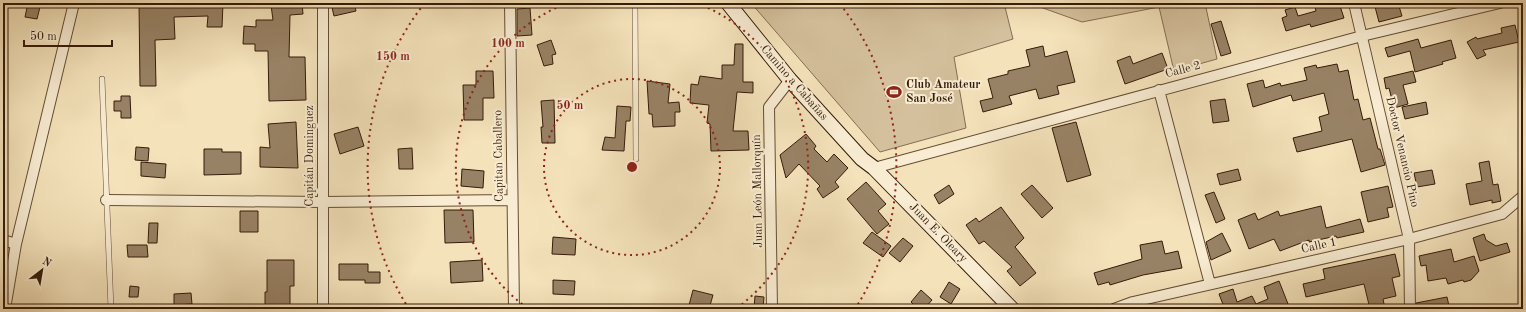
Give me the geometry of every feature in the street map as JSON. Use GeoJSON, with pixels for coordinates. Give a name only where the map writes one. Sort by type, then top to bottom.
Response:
{"type":"FeatureCollection","features":[{"type":"Feature","properties":{"kind":"street"},"geometry":{"type":"LineString","coordinates":[[5,309],[16,244],[74,3]]}},
{"type":"Feature","properties":{"kind":"street","name":"Capitán Dominguez"},"geometry":{"type":"LineString","coordinates":[[323,3],[323,309]]}},
{"type":"Feature","properties":{"kind":"street","name":"Capitan Caballero"},"geometry":{"type":"LineString","coordinates":[[510,3],[514,309]]}},
{"type":"Feature","properties":{"kind":"street","name":"Camino a Cabañas"},"geometry":{"type":"LineString","coordinates":[[728,3],[790,80],[862,159]]}},
{"type":"Feature","properties":{"kind":"street","name":"Doctor Venancio Pino"},"geometry":{"type":"LineString","coordinates":[[1354,3],[1409,239],[1410,309]]}},
{"type":"Feature","properties":{"kind":"street","name":"Calle 2"},"geometry":{"type":"LineString","coordinates":[[874,168],[1362,36],[1500,3]]}},
{"type":"Feature","properties":{"kind":"street","name":"Juan León Mallorquín"},"geometry":{"type":"LineString","coordinates":[[772,309],[769,107],[790,80]]}},
{"type":"Feature","properties":{"kind":"street"},"geometry":{"type":"LineString","coordinates":[[1159,90],[1210,284]]}},
{"type":"Feature","properties":{"kind":"street","name":"Juan E. Oleary"},"geometry":{"type":"LineString","coordinates":[[862,159],[874,168],[1012,309]]}},
{"type":"Feature","properties":{"kind":"street","name":"Calle 1"},"geometry":{"type":"LineString","coordinates":[[1114,309],[1133,302],[1409,239],[1502,214],[1523,196]]}},
{"type":"Feature","properties":{"kind":"street"},"geometry":{"type":"LineString","coordinates":[[106,200],[323,202],[512,200]]}},
{"type":"Feature","properties":{"kind":"street"},"geometry":{"type":"LineString","coordinates":[[3,240],[16,244]]}},
{"type":"Feature","properties":{"kind":"lane"},"geometry":{"type":"LineString","coordinates":[[635,3],[636,159]]}},
{"type":"Feature","properties":{"kind":"lane"},"geometry":{"type":"LineString","coordinates":[[102,79],[111,309]]}},
{"type":"Feature","properties":{"kind":"shaded area","name":"Club Amateur San José"},"geometry":{"type":"Polygon","coordinates":[[[751,3],[1004,3],[1013,39],[954,57],[966,128],[880,152],[751,3]]]}},
{"type":"Feature","properties":{"kind":"shaded area"},"geometry":{"type":"Polygon","coordinates":[[[1029,3],[1205,3],[1217,59],[1174,71],[1159,7],[1082,22],[1029,3]]]}},
{"type":"Feature","properties":{"kind":"building"},"geometry":{"type":"Polygon","coordinates":[[[28,3],[41,3],[37,19],[25,17],[28,3]]]}},
{"type":"Feature","properties":{"kind":"building"},"geometry":{"type":"Polygon","coordinates":[[[139,3],[223,3],[222,27],[207,27],[208,16],[174,17],[175,39],[155,40],[156,86],[140,86],[139,3]]]}},
{"type":"Feature","properties":{"kind":"building"},"geometry":{"type":"Polygon","coordinates":[[[282,3],[302,3],[303,14],[290,15],[289,57],[305,57],[306,100],[269,101],[268,51],[255,51],[255,44],[243,44],[244,26],[256,27],[256,20],[273,20],[271,5],[282,3]]]}},
{"type":"Feature","properties":{"kind":"building"},"geometry":{"type":"Polygon","coordinates":[[[331,3],[354,3],[356,11],[334,16],[331,3]]]}},
{"type":"Feature","properties":{"kind":"building"},"geometry":{"type":"Polygon","coordinates":[[[1314,3],[1339,3],[1344,18],[1311,27],[1310,24],[1286,31],[1282,18],[1287,16],[1285,10],[1295,7],[1298,16],[1316,11],[1314,3]]]}},
{"type":"Feature","properties":{"kind":"building"},"geometry":{"type":"Polygon","coordinates":[[[1374,3],[1398,3],[1402,16],[1379,22],[1374,3]]]}},
{"type":"Feature","properties":{"kind":"building"},"geometry":{"type":"Polygon","coordinates":[[[530,8],[532,35],[517,36],[517,9],[530,8]]]}},
{"type":"Feature","properties":{"kind":"building"},"geometry":{"type":"Polygon","coordinates":[[[1221,21],[1231,53],[1221,56],[1211,24],[1221,21]]]}},
{"type":"Feature","properties":{"kind":"building"},"geometry":{"type":"Polygon","coordinates":[[[1515,25],[1519,42],[1483,50],[1486,55],[1477,59],[1467,42],[1476,37],[1477,39],[1502,33],[1501,28],[1515,25]]]}},
{"type":"Feature","properties":{"kind":"building"},"geometry":{"type":"Polygon","coordinates":[[[1418,39],[1421,48],[1451,40],[1456,58],[1442,62],[1443,64],[1415,72],[1410,51],[1388,57],[1385,48],[1418,39]]]}},
{"type":"Feature","properties":{"kind":"building"},"geometry":{"type":"Polygon","coordinates":[[[551,40],[556,54],[552,55],[553,64],[544,66],[537,45],[551,40]]]}},
{"type":"Feature","properties":{"kind":"building"},"geometry":{"type":"Polygon","coordinates":[[[735,44],[743,44],[743,82],[753,82],[753,93],[737,92],[733,131],[748,131],[749,150],[711,151],[710,124],[707,123],[709,105],[690,103],[691,84],[698,85],[700,76],[722,79],[722,65],[734,65],[735,44]]]}},
{"type":"Feature","properties":{"kind":"building"},"geometry":{"type":"Polygon","coordinates":[[[1043,46],[1045,57],[1067,51],[1075,82],[1057,86],[1059,94],[1039,99],[1036,89],[1009,96],[1012,104],[983,112],[980,101],[993,98],[988,79],[1008,74],[1008,71],[1030,66],[1026,50],[1043,46]]]}},
{"type":"Feature","properties":{"kind":"building"},"geometry":{"type":"Polygon","coordinates":[[[1162,53],[1168,69],[1125,84],[1117,61],[1130,56],[1133,64],[1162,53]]]}},
{"type":"Feature","properties":{"kind":"building"},"geometry":{"type":"Polygon","coordinates":[[[1337,64],[1339,72],[1348,70],[1354,100],[1358,99],[1363,120],[1370,118],[1378,149],[1380,149],[1385,165],[1361,172],[1352,139],[1297,152],[1293,138],[1322,131],[1319,117],[1329,114],[1324,93],[1293,101],[1291,95],[1253,107],[1247,84],[1263,80],[1265,88],[1280,83],[1281,86],[1307,80],[1304,68],[1316,65],[1317,68],[1337,64]]]}},
{"type":"Feature","properties":{"kind":"building"},"geometry":{"type":"Polygon","coordinates":[[[476,71],[493,71],[494,98],[483,98],[483,120],[464,120],[463,85],[476,85],[476,71]]]}},
{"type":"Feature","properties":{"kind":"building"},"geometry":{"type":"Polygon","coordinates":[[[1413,71],[1416,82],[1403,85],[1408,104],[1394,108],[1389,88],[1386,89],[1384,78],[1413,71]]]}},
{"type":"Feature","properties":{"kind":"building"},"geometry":{"type":"Polygon","coordinates":[[[647,81],[670,84],[668,103],[679,102],[680,112],[675,112],[675,126],[653,127],[652,114],[649,114],[647,81]]]}},
{"type":"Feature","properties":{"kind":"building"},"geometry":{"type":"Polygon","coordinates":[[[121,96],[130,96],[131,118],[121,118],[121,111],[114,111],[114,101],[121,101],[121,96]]]}},
{"type":"Feature","properties":{"kind":"building"},"geometry":{"type":"Polygon","coordinates":[[[1225,99],[1229,121],[1213,123],[1210,101],[1225,99]]]}},
{"type":"Feature","properties":{"kind":"building"},"geometry":{"type":"Polygon","coordinates":[[[554,100],[555,143],[542,143],[541,127],[543,127],[541,101],[554,100]]]}},
{"type":"Feature","properties":{"kind":"building"},"geometry":{"type":"Polygon","coordinates":[[[1426,102],[1428,114],[1405,119],[1402,107],[1426,102]]]}},
{"type":"Feature","properties":{"kind":"building"},"geometry":{"type":"Polygon","coordinates":[[[617,106],[631,107],[630,121],[626,121],[624,151],[602,150],[605,137],[615,138],[617,106]]]}},
{"type":"Feature","properties":{"kind":"building"},"geometry":{"type":"Polygon","coordinates":[[[296,122],[298,168],[260,167],[260,147],[270,148],[268,124],[296,122]]]}},
{"type":"Feature","properties":{"kind":"building"},"geometry":{"type":"Polygon","coordinates":[[[1076,122],[1091,175],[1067,182],[1052,128],[1076,122]]]}},
{"type":"Feature","properties":{"kind":"building"},"geometry":{"type":"Polygon","coordinates":[[[358,127],[364,146],[340,154],[334,134],[358,127]]]}},
{"type":"Feature","properties":{"kind":"building"},"geometry":{"type":"Polygon","coordinates":[[[806,134],[816,146],[814,149],[827,162],[834,154],[848,168],[835,182],[839,187],[823,198],[817,189],[820,186],[799,164],[786,178],[780,155],[806,134]]]}},
{"type":"Feature","properties":{"kind":"building"},"geometry":{"type":"Polygon","coordinates":[[[136,147],[149,148],[148,161],[135,160],[136,147]]]}},
{"type":"Feature","properties":{"kind":"building"},"geometry":{"type":"Polygon","coordinates":[[[412,148],[413,169],[399,169],[398,149],[412,148]]]}},
{"type":"Feature","properties":{"kind":"building"},"geometry":{"type":"Polygon","coordinates":[[[204,149],[222,149],[222,152],[241,152],[241,174],[204,175],[204,149]]]}},
{"type":"Feature","properties":{"kind":"building"},"geometry":{"type":"Polygon","coordinates":[[[1489,161],[1493,185],[1498,184],[1501,201],[1492,203],[1492,200],[1470,205],[1466,184],[1482,181],[1479,163],[1489,161]]]}},
{"type":"Feature","properties":{"kind":"building"},"geometry":{"type":"Polygon","coordinates":[[[141,162],[166,164],[165,178],[141,176],[141,162]]]}},
{"type":"Feature","properties":{"kind":"building"},"geometry":{"type":"Polygon","coordinates":[[[462,169],[484,171],[483,188],[461,186],[462,169]]]}},
{"type":"Feature","properties":{"kind":"building"},"geometry":{"type":"Polygon","coordinates":[[[1238,169],[1241,180],[1220,185],[1217,174],[1238,169]]]}},
{"type":"Feature","properties":{"kind":"building"},"geometry":{"type":"Polygon","coordinates":[[[1432,170],[1435,184],[1417,187],[1414,173],[1432,170]]]}},
{"type":"Feature","properties":{"kind":"building"},"geometry":{"type":"Polygon","coordinates":[[[866,182],[886,204],[878,211],[889,224],[877,234],[847,199],[866,182]]]}},
{"type":"Feature","properties":{"kind":"building"},"geometry":{"type":"Polygon","coordinates":[[[949,185],[954,194],[939,204],[934,195],[949,185]]]}},
{"type":"Feature","properties":{"kind":"building"},"geometry":{"type":"Polygon","coordinates":[[[1032,185],[1053,208],[1042,218],[1021,194],[1032,185]]]}},
{"type":"Feature","properties":{"kind":"building"},"geometry":{"type":"Polygon","coordinates":[[[1388,186],[1393,207],[1387,208],[1389,217],[1368,222],[1361,192],[1388,186]]]}},
{"type":"Feature","properties":{"kind":"building"},"geometry":{"type":"Polygon","coordinates":[[[1214,192],[1225,219],[1216,223],[1205,195],[1214,192]]]}},
{"type":"Feature","properties":{"kind":"building"},"geometry":{"type":"Polygon","coordinates":[[[1321,206],[1326,228],[1360,219],[1364,232],[1337,238],[1336,236],[1309,242],[1309,240],[1280,251],[1274,239],[1249,249],[1238,220],[1255,213],[1258,220],[1278,211],[1280,216],[1321,206]]]}},
{"type":"Feature","properties":{"kind":"building"},"geometry":{"type":"Polygon","coordinates":[[[1001,207],[1024,238],[1015,247],[1036,273],[1020,286],[1007,271],[1012,267],[984,241],[979,244],[966,225],[976,218],[979,222],[1001,207]]]}},
{"type":"Feature","properties":{"kind":"building"},"geometry":{"type":"Polygon","coordinates":[[[444,210],[473,210],[474,242],[445,243],[444,210]]]}},
{"type":"Feature","properties":{"kind":"building"},"geometry":{"type":"Polygon","coordinates":[[[240,211],[258,211],[258,232],[240,232],[240,211]]]}},
{"type":"Feature","properties":{"kind":"building"},"geometry":{"type":"Polygon","coordinates":[[[149,223],[158,223],[157,243],[148,243],[149,223]]]}},
{"type":"Feature","properties":{"kind":"building"},"geometry":{"type":"Polygon","coordinates":[[[872,232],[891,246],[883,257],[863,243],[872,232]]]}},
{"type":"Feature","properties":{"kind":"building"},"geometry":{"type":"Polygon","coordinates":[[[1222,233],[1231,251],[1211,260],[1206,242],[1222,233]]]}},
{"type":"Feature","properties":{"kind":"building"},"geometry":{"type":"Polygon","coordinates":[[[1484,234],[1486,240],[1496,246],[1507,243],[1510,252],[1480,261],[1473,238],[1484,234]]]}},
{"type":"Feature","properties":{"kind":"building"},"geometry":{"type":"Polygon","coordinates":[[[553,237],[576,239],[575,255],[552,254],[553,237]]]}},
{"type":"Feature","properties":{"kind":"building"},"geometry":{"type":"Polygon","coordinates":[[[903,238],[913,246],[900,262],[889,253],[903,238]]]}},
{"type":"Feature","properties":{"kind":"building"},"geometry":{"type":"Polygon","coordinates":[[[1162,241],[1165,254],[1178,251],[1182,268],[1143,275],[1110,285],[1109,282],[1098,285],[1094,273],[1142,259],[1140,245],[1162,241]]]}},
{"type":"Feature","properties":{"kind":"building"},"geometry":{"type":"Polygon","coordinates":[[[127,245],[147,245],[148,257],[128,257],[127,245]]]}},
{"type":"Feature","properties":{"kind":"building"},"geometry":{"type":"Polygon","coordinates":[[[1451,249],[1454,262],[1474,256],[1479,271],[1471,280],[1464,282],[1463,280],[1448,284],[1446,278],[1428,281],[1426,265],[1421,266],[1419,256],[1451,249]]]}},
{"type":"Feature","properties":{"kind":"building"},"geometry":{"type":"Polygon","coordinates":[[[1395,254],[1400,276],[1392,278],[1396,296],[1383,299],[1385,309],[1370,309],[1364,284],[1306,297],[1303,284],[1325,279],[1323,269],[1395,254]]]}},
{"type":"Feature","properties":{"kind":"building"},"geometry":{"type":"Polygon","coordinates":[[[267,260],[294,260],[294,286],[290,286],[290,309],[265,309],[265,292],[267,292],[267,260]]]}},
{"type":"Feature","properties":{"kind":"building"},"geometry":{"type":"Polygon","coordinates":[[[482,260],[483,281],[451,283],[450,262],[482,260]]]}},
{"type":"Feature","properties":{"kind":"building"},"geometry":{"type":"Polygon","coordinates":[[[339,264],[368,264],[368,272],[380,272],[380,283],[365,283],[365,280],[339,280],[339,264]]]}},
{"type":"Feature","properties":{"kind":"building"},"geometry":{"type":"Polygon","coordinates":[[[553,280],[575,281],[574,295],[553,294],[553,280]]]}},
{"type":"Feature","properties":{"kind":"building"},"geometry":{"type":"Polygon","coordinates":[[[1279,281],[1290,309],[1220,309],[1224,307],[1219,294],[1233,289],[1237,302],[1252,296],[1256,304],[1268,299],[1264,287],[1279,281]]]}},
{"type":"Feature","properties":{"kind":"building"},"geometry":{"type":"Polygon","coordinates":[[[949,282],[960,289],[951,304],[940,297],[949,282]]]}},
{"type":"Feature","properties":{"kind":"building"},"geometry":{"type":"Polygon","coordinates":[[[130,286],[139,287],[138,297],[129,297],[130,286]]]}},
{"type":"Feature","properties":{"kind":"building"},"geometry":{"type":"Polygon","coordinates":[[[693,290],[713,295],[709,309],[688,309],[693,290]]]}},
{"type":"Feature","properties":{"kind":"building"},"geometry":{"type":"Polygon","coordinates":[[[921,290],[932,300],[924,309],[918,309],[911,302],[921,290]]]}},
{"type":"Feature","properties":{"kind":"building"},"geometry":{"type":"Polygon","coordinates":[[[191,293],[192,304],[174,305],[174,294],[191,293]]]}},
{"type":"Feature","properties":{"kind":"building"},"geometry":{"type":"Polygon","coordinates":[[[755,296],[764,297],[763,309],[754,308],[755,296]]]}},
{"type":"Feature","properties":{"kind":"building"},"geometry":{"type":"Polygon","coordinates":[[[1447,297],[1449,306],[1443,307],[1444,309],[1416,309],[1416,303],[1447,297]]]}},
{"type":"Feature","properties":{"kind":"place","name":"Club Amateur San José"},"geometry":{"type":"Point","coordinates":[894,92]}}]}
